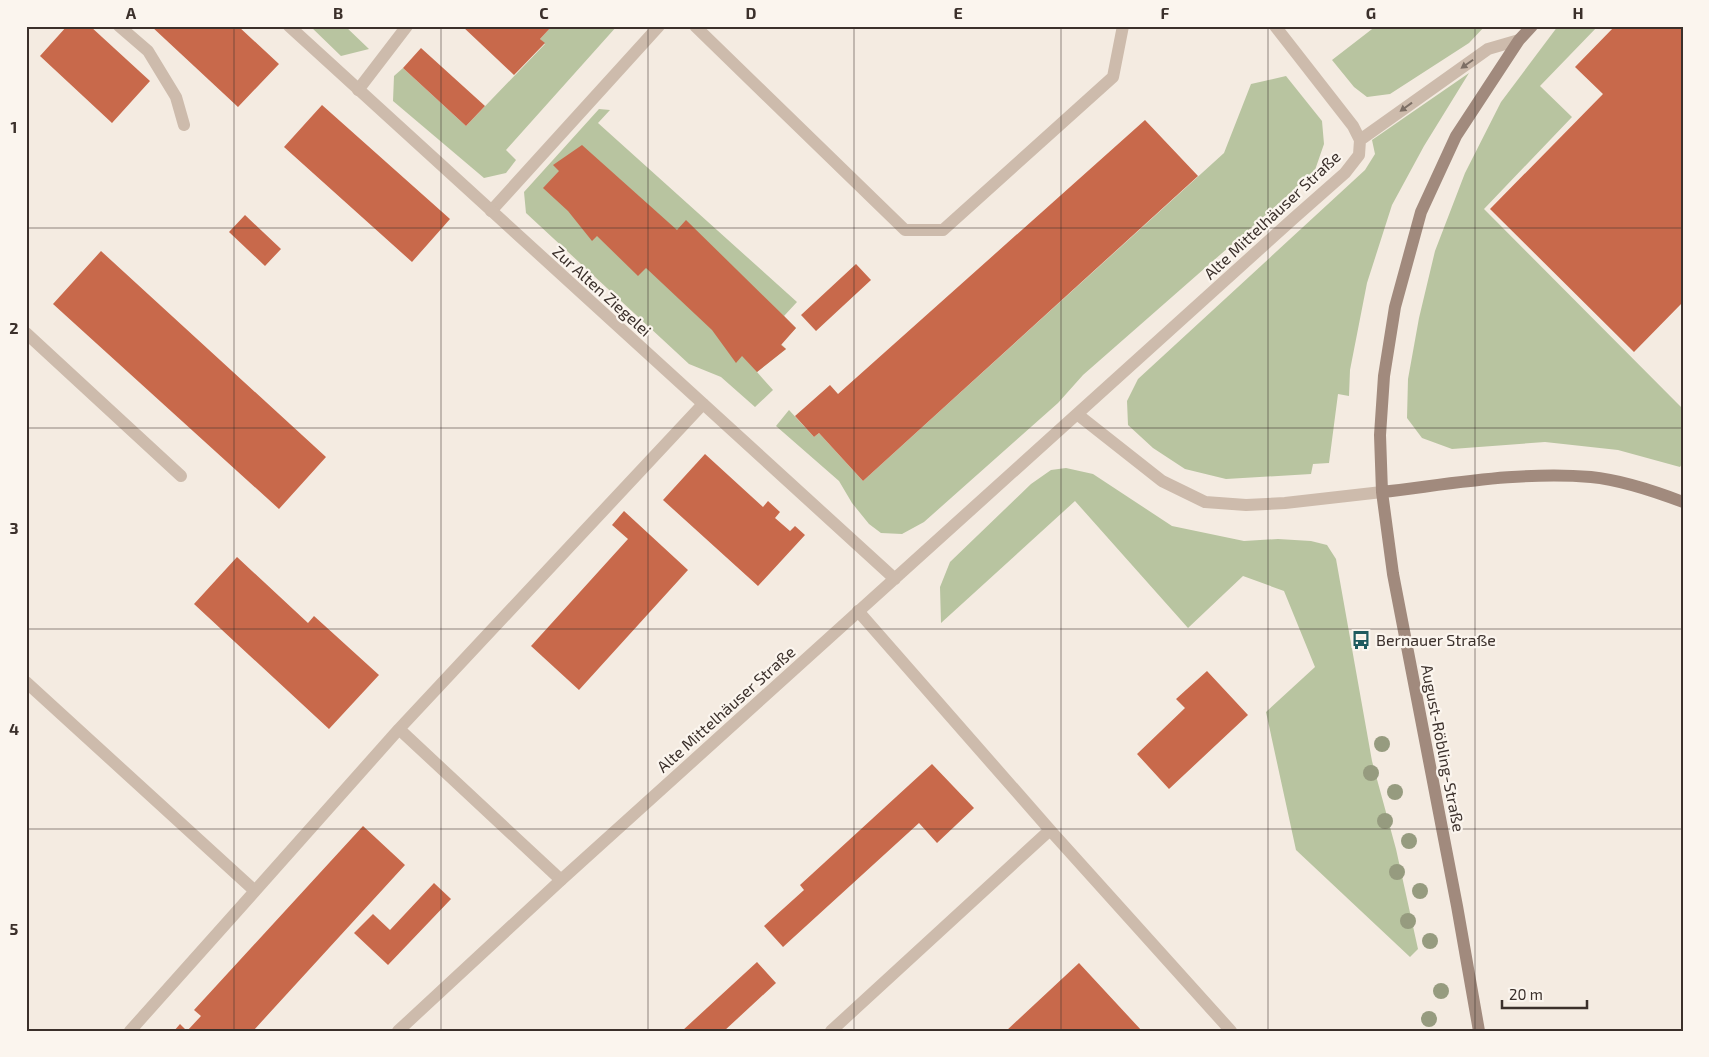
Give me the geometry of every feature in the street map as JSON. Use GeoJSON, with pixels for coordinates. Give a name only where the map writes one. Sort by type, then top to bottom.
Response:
{"type":"FeatureCollection","features":[{"type":"Feature","properties":{"kind":"street"},"geometry":{"type":"LineString","coordinates":[[119,26],[148,51],[176,97],[184,125]]}},
{"type":"Feature","properties":{"kind":"street","name":"Zur Alten Ziegelei"},"geometry":{"type":"LineString","coordinates":[[289,26],[895,579]]}},
{"type":"Feature","properties":{"kind":"street"},"geometry":{"type":"LineString","coordinates":[[358,90],[407,26]]}},
{"type":"Feature","properties":{"kind":"street"},"geometry":{"type":"LineString","coordinates":[[491,211],[659,26]]}},
{"type":"Feature","properties":{"kind":"street"},"geometry":{"type":"LineString","coordinates":[[695,26],[905,230],[942,230],[1113,77],[1123,26]]}},
{"type":"Feature","properties":{"kind":"street"},"geometry":{"type":"LineString","coordinates":[[1276,26],[1353,126],[1360,140],[1488,49],[1519,40]]}},
{"type":"Feature","properties":{"kind":"street","name":"August-Röbling-Straße"},"geometry":{"type":"LineString","coordinates":[[1479,1031],[1457,906],[1396,593],[1382,492],[1380,435],[1384,376],[1395,307],[1421,212],[1456,136],[1519,40],[1532,26]]}},
{"type":"Feature","properties":{"kind":"street","name":"Alte Mittelhäuser Straße"},"geometry":{"type":"LineString","coordinates":[[398,1031],[561,880],[1345,173],[1358,154],[1360,140]]}},
{"type":"Feature","properties":{"kind":"street"},"geometry":{"type":"LineString","coordinates":[[26,334],[182,476]]}},
{"type":"Feature","properties":{"kind":"street"},"geometry":{"type":"LineString","coordinates":[[130,1031],[399,729],[702,404]]}},
{"type":"Feature","properties":{"kind":"street"},"geometry":{"type":"LineString","coordinates":[[1077,414],[1162,481],[1205,502],[1246,505],[1285,503],[1536,475],[1593,477],[1616,481],[1683,502]]}},
{"type":"Feature","properties":{"kind":"street"},"geometry":{"type":"LineString","coordinates":[[858,611],[1050,830],[1231,1031]]}},
{"type":"Feature","properties":{"kind":"street"},"geometry":{"type":"LineString","coordinates":[[26,682],[255,891]]}},
{"type":"Feature","properties":{"kind":"street"},"geometry":{"type":"LineString","coordinates":[[399,729],[561,880]]}},
{"type":"Feature","properties":{"kind":"street"},"geometry":{"type":"LineString","coordinates":[[831,1031],[1050,830]]}},
{"type":"Feature","properties":{"kind":"green space"},"geometry":{"type":"Polygon","coordinates":[[[310,26],[345,26],[369,49],[341,56],[310,26]]]}},
{"type":"Feature","properties":{"kind":"green space"},"geometry":{"type":"Polygon","coordinates":[[[552,26],[617,26],[506,150],[516,160],[506,173],[484,178],[393,101],[394,76],[403,68],[466,126],[545,44],[540,39],[552,26]]]}},
{"type":"Feature","properties":{"kind":"green space"},"geometry":{"type":"Polygon","coordinates":[[[1376,26],[1485,26],[1469,43],[1390,94],[1367,97],[1354,87],[1332,60],[1376,26]]]}},
{"type":"Feature","properties":{"kind":"green space"},"geometry":{"type":"Polygon","coordinates":[[[1558,26],[1598,26],[1540,86],[1572,117],[1484,209],[1683,409],[1683,462],[1680,467],[1618,450],[1545,442],[1452,449],[1422,438],[1407,418],[1408,379],[1419,318],[1435,251],[1465,173],[1501,102],[1558,26]]]}},
{"type":"Feature","properties":{"kind":"green space"},"geometry":{"type":"Polygon","coordinates":[[[1469,73],[1424,146],[1392,205],[1367,283],[1350,370],[1349,396],[1338,394],[1329,463],[1313,464],[1311,474],[1226,479],[1185,469],[1153,448],[1128,425],[1127,401],[1138,379],[1365,170],[1375,154],[1372,140],[1469,73]]]}},
{"type":"Feature","properties":{"kind":"green space"},"geometry":{"type":"Polygon","coordinates":[[[1286,76],[1322,121],[1324,144],[1315,170],[1083,375],[1058,403],[924,522],[902,534],[881,533],[869,524],[852,503],[839,481],[776,426],[789,410],[814,437],[819,433],[863,481],[1224,153],[1251,84],[1286,76]]]}},
{"type":"Feature","properties":{"kind":"green space"},"geometry":{"type":"Polygon","coordinates":[[[599,109],[610,110],[598,123],[797,302],[784,316],[796,328],[781,344],[786,349],[757,372],[773,390],[755,407],[721,377],[689,364],[526,213],[524,192],[599,109]]]}},
{"type":"Feature","properties":{"kind":"green space"},"geometry":{"type":"Polygon","coordinates":[[[1066,468],[1093,474],[1172,526],[1244,541],[1278,539],[1311,541],[1327,545],[1336,559],[1372,761],[1396,849],[1418,949],[1410,957],[1296,850],[1266,712],[1315,667],[1284,591],[1243,576],[1188,628],[1075,501],[941,623],[940,587],[950,562],[1031,484],[1051,470],[1066,468]]]}},
{"type":"Feature","properties":{"kind":"building"},"geometry":{"type":"Polygon","coordinates":[[[67,26],[90,26],[150,81],[112,123],[40,56],[67,26]]]}},
{"type":"Feature","properties":{"kind":"building"},"geometry":{"type":"Polygon","coordinates":[[[151,26],[238,26],[279,64],[238,107],[151,26]]]}},
{"type":"Feature","properties":{"kind":"building"},"geometry":{"type":"Polygon","coordinates":[[[462,26],[552,26],[540,39],[545,43],[514,75],[462,26]]]}},
{"type":"Feature","properties":{"kind":"building"},"geometry":{"type":"Polygon","coordinates":[[[1615,26],[1683,26],[1683,302],[1634,352],[1490,209],[1603,94],[1575,67],[1615,26]]]}},
{"type":"Feature","properties":{"kind":"building"},"geometry":{"type":"Polygon","coordinates":[[[421,48],[485,106],[466,126],[403,68],[421,48]]]}},
{"type":"Feature","properties":{"kind":"building"},"geometry":{"type":"Polygon","coordinates":[[[322,105],[450,219],[412,262],[284,147],[322,105]]]}},
{"type":"Feature","properties":{"kind":"building"},"geometry":{"type":"Polygon","coordinates":[[[1145,120],[1198,176],[863,481],[819,433],[814,437],[795,416],[830,385],[838,394],[1145,120]]]}},
{"type":"Feature","properties":{"kind":"building"},"geometry":{"type":"Polygon","coordinates":[[[582,145],[677,230],[686,220],[796,328],[781,345],[786,349],[757,372],[742,356],[736,363],[712,330],[646,268],[638,276],[597,236],[592,241],[568,211],[543,188],[559,171],[553,165],[582,145]]]}},
{"type":"Feature","properties":{"kind":"building"},"geometry":{"type":"Polygon","coordinates":[[[245,215],[281,249],[265,266],[229,232],[245,215]]]}},
{"type":"Feature","properties":{"kind":"building"},"geometry":{"type":"Polygon","coordinates":[[[101,251],[326,457],[279,509],[53,304],[101,251]]]}},
{"type":"Feature","properties":{"kind":"building"},"geometry":{"type":"Polygon","coordinates":[[[856,264],[871,280],[816,331],[801,315],[856,264]]]}},
{"type":"Feature","properties":{"kind":"building"},"geometry":{"type":"Polygon","coordinates":[[[705,454],[763,507],[768,501],[780,512],[775,518],[790,531],[795,526],[805,535],[758,586],[663,500],[705,454]]]}},
{"type":"Feature","properties":{"kind":"building"},"geometry":{"type":"Polygon","coordinates":[[[624,511],[688,570],[579,690],[531,646],[628,539],[612,525],[624,511]]]}},
{"type":"Feature","properties":{"kind":"building"},"geometry":{"type":"Polygon","coordinates":[[[237,557],[308,623],[314,616],[379,675],[329,729],[194,604],[237,557]]]}},
{"type":"Feature","properties":{"kind":"building"},"geometry":{"type":"Polygon","coordinates":[[[1207,671],[1248,715],[1169,789],[1137,754],[1185,708],[1176,699],[1207,671]]]}},
{"type":"Feature","properties":{"kind":"building"},"geometry":{"type":"Polygon","coordinates":[[[932,764],[974,808],[937,843],[919,823],[783,947],[764,926],[804,890],[800,885],[932,764]]]}},
{"type":"Feature","properties":{"kind":"building"},"geometry":{"type":"Polygon","coordinates":[[[363,826],[405,865],[253,1031],[187,1031],[201,1016],[194,1010],[363,826]]]}},
{"type":"Feature","properties":{"kind":"building"},"geometry":{"type":"Polygon","coordinates":[[[434,883],[451,899],[388,965],[354,933],[373,914],[390,930],[434,883]]]}},
{"type":"Feature","properties":{"kind":"building"},"geometry":{"type":"Polygon","coordinates":[[[757,962],[776,983],[724,1031],[682,1031],[757,962]]]}},
{"type":"Feature","properties":{"kind":"building"},"geometry":{"type":"Polygon","coordinates":[[[1079,963],[1142,1031],[1006,1031],[1079,963]]]}},
{"type":"Feature","properties":{"kind":"building"},"geometry":{"type":"Polygon","coordinates":[[[180,1024],[187,1031],[174,1031],[180,1024]]]}},
{"type":"Feature","properties":{"kind":"place","name":"Bernauer Straße"},"geometry":{"type":"Point","coordinates":[1361,640]}}]}
